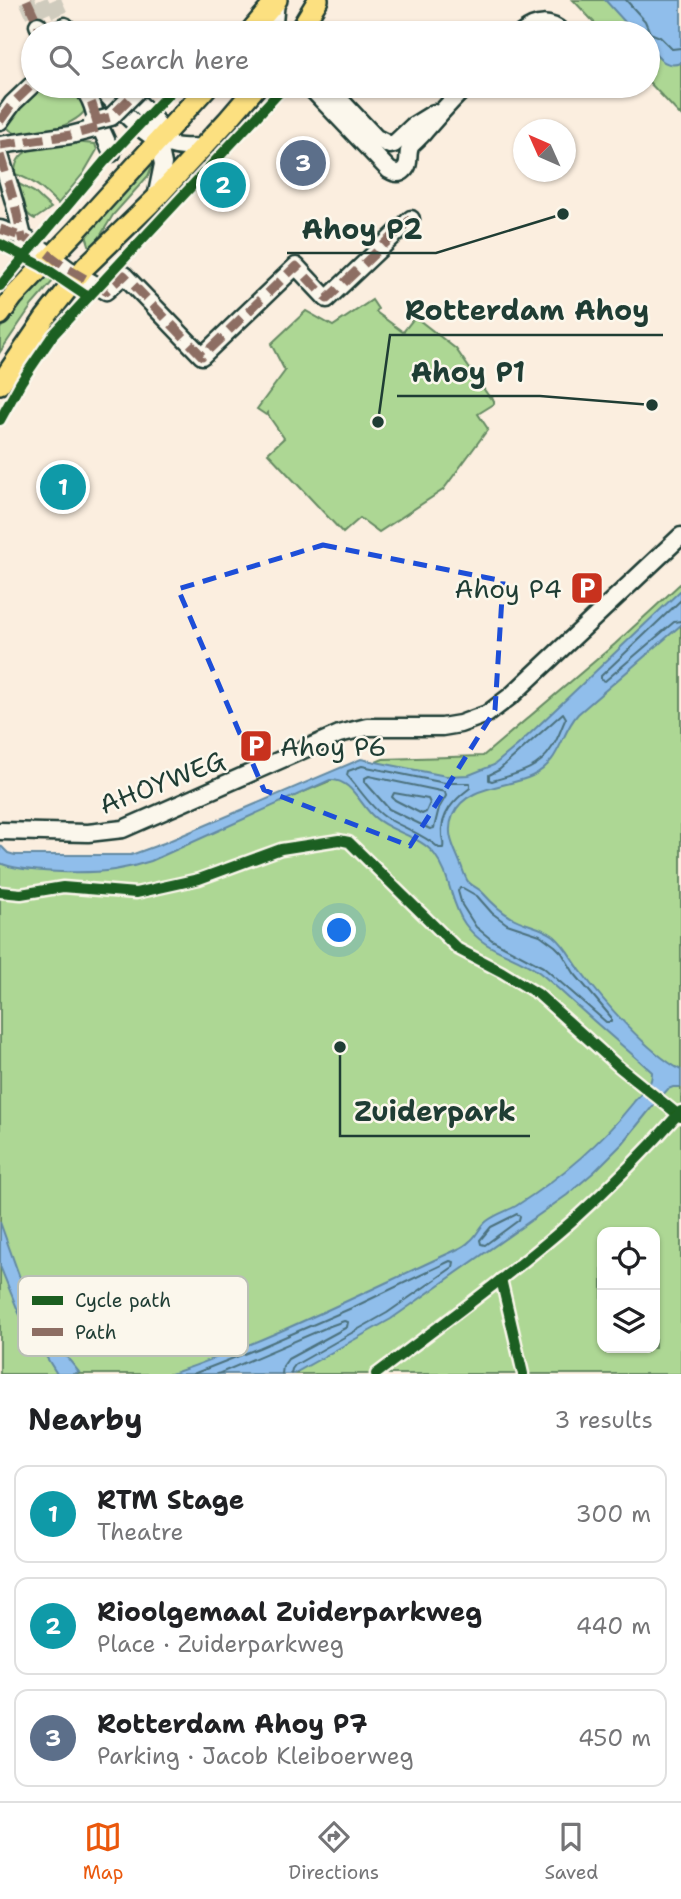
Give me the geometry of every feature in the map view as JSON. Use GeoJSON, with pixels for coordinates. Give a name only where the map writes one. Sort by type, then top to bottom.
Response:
{"type":"FeatureCollection","features":[{"type":"Feature","properties":{"kind":"main road"},"geometry":{"type":"LineString","coordinates":[[305,21],[318,0]]}},
{"type":"Feature","properties":{"kind":"main road"},"geometry":{"type":"LineString","coordinates":[[260,21],[277,1]]}},
{"type":"Feature","properties":{"kind":"main road"},"geometry":{"type":"LineString","coordinates":[[0,315],[13,297],[78,229],[185,98]]}},
{"type":"Feature","properties":{"kind":"main road"},"geometry":{"type":"LineString","coordinates":[[158,132],[195,98]]}},
{"type":"Feature","properties":{"kind":"main road"},"geometry":{"type":"LineString","coordinates":[[0,384],[45,318],[79,275],[156,198],[246,98]]}},
{"type":"Feature","properties":{"kind":"street"},"geometry":{"type":"LineString","coordinates":[[274,21],[277,1]]}},
{"type":"Feature","properties":{"kind":"street"},"geometry":{"type":"LineString","coordinates":[[0,121],[21,95]]}},
{"type":"Feature","properties":{"kind":"street"},"geometry":{"type":"LineString","coordinates":[[90,98],[95,126]]}},
{"type":"Feature","properties":{"kind":"street"},"geometry":{"type":"LineString","coordinates":[[111,98],[149,135],[158,132]]}},
{"type":"Feature","properties":{"kind":"street"},"geometry":{"type":"LineString","coordinates":[[0,145],[71,135],[111,117],[130,98]]}},
{"type":"Feature","properties":{"kind":"street"},"geometry":{"type":"LineString","coordinates":[[133,98],[150,114],[158,132],[163,164],[156,198]]}},
{"type":"Feature","properties":{"kind":"street"},"geometry":{"type":"LineString","coordinates":[[320,98],[392,173],[404,171],[409,164],[409,149],[412,144],[447,104]]}},
{"type":"Feature","properties":{"kind":"street"},"geometry":{"type":"LineString","coordinates":[[338,98],[376,138],[384,143],[394,144]]}},
{"type":"Feature","properties":{"kind":"street"},"geometry":{"type":"LineString","coordinates":[[382,163],[384,152],[413,126],[454,98]]}},
{"type":"Feature","properties":{"kind":"street"},"geometry":{"type":"LineString","coordinates":[[95,126],[101,129],[113,153]]}},
{"type":"Feature","properties":{"kind":"street"},"geometry":{"type":"LineString","coordinates":[[158,132],[177,147],[203,147]]}},
{"type":"Feature","properties":{"kind":"street"},"geometry":{"type":"LineString","coordinates":[[0,155],[23,237],[24,256]]}},
{"type":"Feature","properties":{"kind":"street"},"geometry":{"type":"LineString","coordinates":[[0,229],[35,244],[106,292],[124,275],[202,356],[296,266],[327,299],[411,219]]}},
{"type":"Feature","properties":{"kind":"street","name":"AHOYWEG"},"geometry":{"type":"LineString","coordinates":[[0,831],[88,834],[123,829],[339,734],[367,727],[451,726],[478,718],[512,695],[681,536]]}},
{"type":"Feature","properties":{"kind":"highlighted area"},"geometry":{"type":"Polygon","coordinates":[[[323,545],[503,581],[495,710],[410,846],[264,790],[178,589],[323,545]]]}},
{"type":"Feature","properties":{"kind":"green space"},"geometry":{"type":"Polygon","coordinates":[[[573,0],[681,0],[681,116],[660,94],[660,21],[593,21],[573,0]]]}},
{"type":"Feature","properties":{"kind":"green space"},"geometry":{"type":"Polygon","coordinates":[[[27,98],[84,98],[87,104],[76,119],[44,132],[13,132],[7,127],[8,121],[27,98]]]}},
{"type":"Feature","properties":{"kind":"green space"},"geometry":{"type":"Polygon","coordinates":[[[72,142],[95,144],[97,150],[83,174],[58,204],[34,183],[15,174],[16,164],[27,151],[72,142]]]}},
{"type":"Feature","properties":{"kind":"green space"},"geometry":{"type":"Polygon","coordinates":[[[155,159],[148,176],[113,215],[91,251],[85,232],[155,159]]]}},
{"type":"Feature","properties":{"kind":"green space"},"geometry":{"type":"Polygon","coordinates":[[[17,183],[34,192],[51,208],[35,219],[31,217],[23,204],[17,183]]]}},
{"type":"Feature","properties":{"kind":"green space"},"geometry":{"type":"Polygon","coordinates":[[[41,273],[54,280],[32,305],[0,352],[0,329],[41,273]]]}},
{"type":"Feature","properties":{"kind":"green space"},"geometry":{"type":"Polygon","coordinates":[[[372,300],[378,309],[376,312],[403,332],[415,317],[456,349],[490,398],[492,397],[494,404],[478,414],[488,429],[443,490],[379,532],[360,518],[343,533],[268,453],[284,438],[268,413],[266,415],[257,409],[285,371],[271,344],[273,342],[306,311],[333,326],[372,300]]]}},
{"type":"Feature","properties":{"kind":"green space"},"geometry":{"type":"Polygon","coordinates":[[[681,583],[681,1374],[0,1374],[0,858],[121,859],[255,812],[383,759],[483,756],[615,644],[681,583]]]}},
{"type":"Feature","properties":{"kind":"water"},"geometry":{"type":"Polygon","coordinates":[[[605,0],[681,0],[681,63],[670,64],[660,59],[660,21],[624,21],[605,0]]]}},
{"type":"Feature","properties":{"kind":"water"},"geometry":{"type":"Polygon","coordinates":[[[681,590],[681,625],[578,714],[555,756],[542,770],[522,780],[477,793],[459,805],[453,815],[450,834],[468,882],[507,915],[554,936],[626,1025],[654,1051],[681,1070],[681,1087],[668,1089],[623,1143],[567,1195],[391,1319],[293,1374],[171,1374],[220,1356],[248,1356],[248,1345],[463,1246],[487,1221],[532,1195],[594,1146],[646,1090],[652,1072],[540,973],[491,947],[473,934],[460,916],[440,863],[429,848],[380,822],[349,787],[337,780],[330,780],[151,861],[124,868],[72,872],[24,869],[0,863],[0,845],[8,853],[15,855],[131,855],[361,759],[446,776],[469,775],[494,765],[681,590]]]}},
{"type":"Feature","properties":{"kind":"water"},"geometry":{"type":"Polygon","coordinates":[[[0,1222],[19,1276],[18,1311],[0,1266],[0,1222]]]}},
{"type":"Feature","properties":{"kind":"water"},"geometry":{"type":"Polygon","coordinates":[[[46,1356],[66,1356],[79,1372],[74,1374],[57,1374],[46,1356]]]}},
{"type":"Feature","properties":{"kind":"tunnel"},"geometry":{"type":"LineString","coordinates":[[27,0],[36,21]]}},
{"type":"Feature","properties":{"kind":"tunnel"},"geometry":{"type":"LineString","coordinates":[[40,0],[49,21]]}},
{"type":"Feature","properties":{"kind":"tunnel"},"geometry":{"type":"LineString","coordinates":[[53,0],[63,21]]}},
{"type":"Feature","properties":{"kind":"marked path"},"geometry":{"type":"LineString","coordinates":[[27,0],[37,21]]}},
{"type":"Feature","properties":{"kind":"marked path"},"geometry":{"type":"LineString","coordinates":[[0,121],[21,95]]}},
{"type":"Feature","properties":{"kind":"marked path"},"geometry":{"type":"LineString","coordinates":[[0,145],[71,135],[98,128],[89,98]]}},
{"type":"Feature","properties":{"kind":"marked path"},"geometry":{"type":"LineString","coordinates":[[92,122],[111,117],[130,98]]}},
{"type":"Feature","properties":{"kind":"marked path"},"geometry":{"type":"LineString","coordinates":[[0,155],[23,242]]}},
{"type":"Feature","properties":{"kind":"marked path"},"geometry":{"type":"LineString","coordinates":[[0,229],[35,244],[68,269],[106,291],[124,275],[202,356],[296,266],[327,299],[411,219]]}},
{"type":"Feature","properties":{"kind":"cycle path"},"geometry":{"type":"LineString","coordinates":[[0,286],[104,162],[165,98]]}},
{"type":"Feature","properties":{"kind":"cycle path"},"geometry":{"type":"LineString","coordinates":[[0,420],[21,382],[53,335],[274,98]]}},
{"type":"Feature","properties":{"kind":"cycle path"},"geometry":{"type":"LineString","coordinates":[[0,244],[42,266],[88,297]]}},
{"type":"Feature","properties":{"kind":"cycle path"},"geometry":{"type":"LineString","coordinates":[[0,892],[21,894],[63,887],[136,893],[199,879],[281,849],[339,840],[349,842],[458,949],[538,994],[618,1066],[681,1117]]}},
{"type":"Feature","properties":{"kind":"cycle path"},"geometry":{"type":"LineString","coordinates":[[376,1374],[548,1242],[628,1168],[681,1111]]}},
{"type":"Feature","properties":{"kind":"cycle path"},"geometry":{"type":"LineString","coordinates":[[501,1279],[523,1374]]}},
{"type":"Feature","properties":{"kind":"place","name":"Rotterdam Ahoy P7"},"geometry":{"type":"Point","coordinates":[303,163]}},
{"type":"Feature","properties":{"kind":"place","name":"Rioolgemaal Zuiderparkweg"},"geometry":{"type":"Point","coordinates":[223,185]}},
{"type":"Feature","properties":{"kind":"place","name":"Ahoy P2"},"geometry":{"type":"Point","coordinates":[563,214]}},
{"type":"Feature","properties":{"kind":"place","name":"Ahoy P1"},"geometry":{"type":"Point","coordinates":[652,405]}},
{"type":"Feature","properties":{"kind":"place","name":"Rotterdam Ahoy"},"geometry":{"type":"Point","coordinates":[378,422]}},
{"type":"Feature","properties":{"kind":"place","name":"RTM Stage"},"geometry":{"type":"Point","coordinates":[63,487]}},
{"type":"Feature","properties":{"kind":"place","name":"Ahoy P4"},"geometry":{"type":"Point","coordinates":[587,588]}},
{"type":"Feature","properties":{"kind":"place","name":"Ahoy P6"},"geometry":{"type":"Point","coordinates":[256,746]}},
{"type":"Feature","properties":{"kind":"place","name":"Zuiderpark"},"geometry":{"type":"Point","coordinates":[340,1047]}}]}
